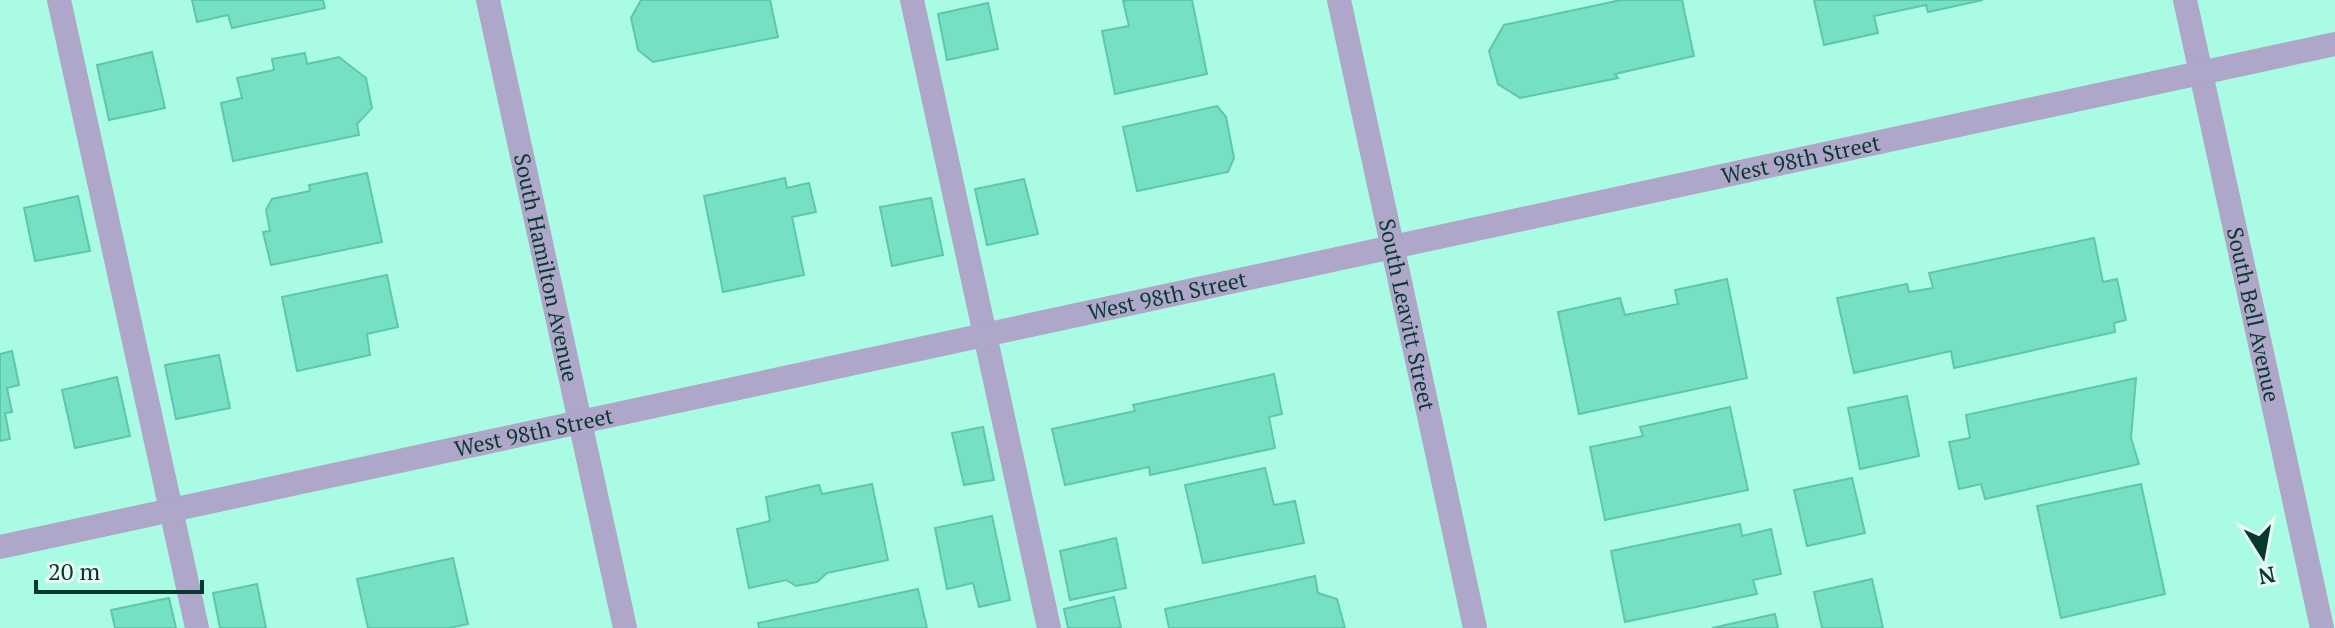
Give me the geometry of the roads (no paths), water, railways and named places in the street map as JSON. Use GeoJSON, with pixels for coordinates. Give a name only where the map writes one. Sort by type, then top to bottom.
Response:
{"type":"FeatureCollection","features":[{"type":"Feature","properties":{"kind":"street"},"geometry":{"type":"LineString","coordinates":[[59,0],[197,628]]}},
{"type":"Feature","properties":{"kind":"street","name":"South Hamilton Avenue"},"geometry":{"type":"LineString","coordinates":[[488,0],[625,628]]}},
{"type":"Feature","properties":{"kind":"street"},"geometry":{"type":"LineString","coordinates":[[912,0],[1049,628]]}},
{"type":"Feature","properties":{"kind":"street","name":"South Leavitt Street"},"geometry":{"type":"LineString","coordinates":[[1339,0],[1475,628]]}},
{"type":"Feature","properties":{"kind":"street","name":"South Bell Avenue"},"geometry":{"type":"LineString","coordinates":[[2185,0],[2322,628]]}},
{"type":"Feature","properties":{"kind":"street","name":"West 98th Street"},"geometry":{"type":"LineString","coordinates":[[0,547],[2335,44]]}}]}
